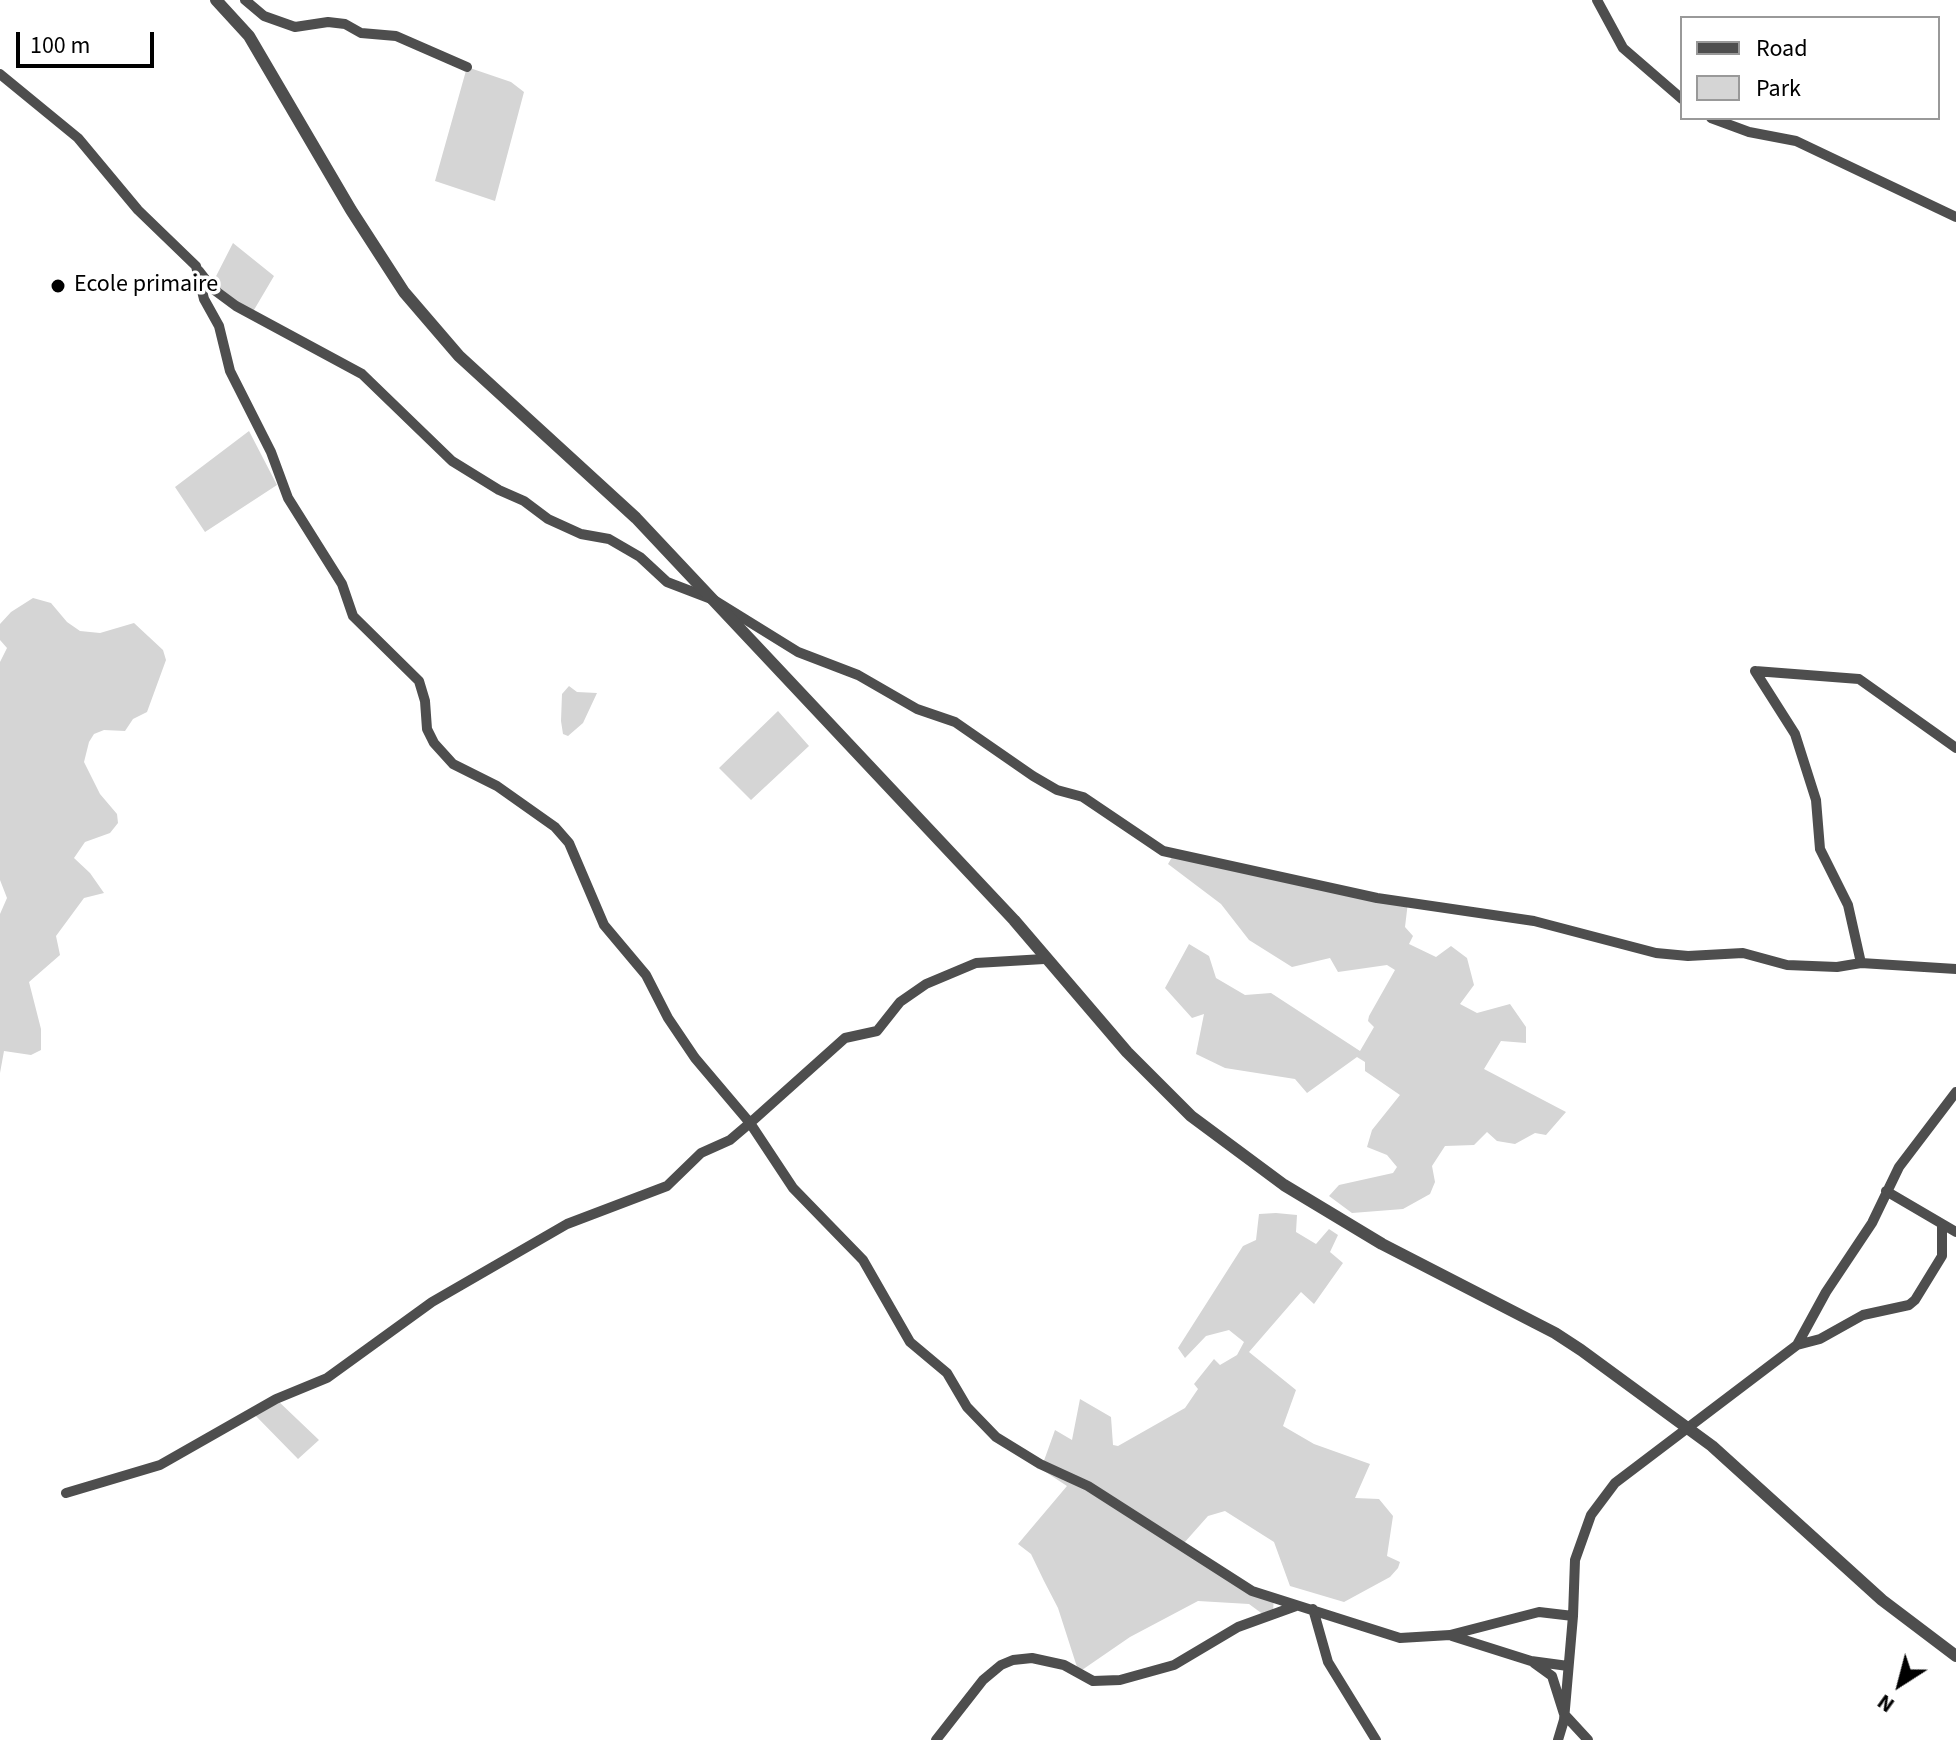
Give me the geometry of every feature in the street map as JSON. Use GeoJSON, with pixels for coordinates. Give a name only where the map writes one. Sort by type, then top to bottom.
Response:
{"type":"FeatureCollection","features":[{"type":"Feature","properties":{"kind":"street"},"geometry":{"type":"LineString","coordinates":[[216,0],[249,36],[351,210],[404,292],[485,384],[535,423],[636,518],[1014,920],[1044,959],[1182,1107],[1284,1185],[1382,1244],[1555,1333],[1689,1427],[1882,1600],[1956,1656]]}},
{"type":"Feature","properties":{"kind":"street"},"geometry":{"type":"LineString","coordinates":[[245,0],[264,16],[295,27],[328,22],[345,24],[361,33],[396,36],[467,67]]}},
{"type":"Feature","properties":{"kind":"street"},"geometry":{"type":"LineString","coordinates":[[1597,0],[1623,48],[1680,97]]}},
{"type":"Feature","properties":{"kind":"street"},"geometry":{"type":"LineString","coordinates":[[0,74],[78,138],[130,202],[196,266],[213,289],[236,306],[362,374],[452,461],[499,490],[524,501],[548,519],[581,534],[609,539],[640,557],[667,582],[714,600],[798,652],[858,675],[917,709],[955,722],[1033,776],[1057,790],[1083,797],[1163,851],[1214,860],[1265,875],[1295,878],[1355,894],[1534,921],[1656,953],[1701,956],[1743,953],[1787,965],[1861,963],[1956,969]]}},
{"type":"Feature","properties":{"kind":"street"},"geometry":{"type":"LineString","coordinates":[[1716,120],[1749,132],[1796,141],[1956,217]]}},
{"type":"Feature","properties":{"kind":"street"},"geometry":{"type":"LineString","coordinates":[[196,266],[204,299],[219,326],[230,371],[271,452],[288,498],[342,584],[353,616],[419,681],[427,729],[434,743],[453,764],[497,786],[555,827],[569,843],[604,925],[646,975],[668,1018],[695,1058],[750,1123],[793,1188],[868,1267],[910,1342],[947,1373],[967,1407],[996,1437],[1040,1464],[1088,1486],[1234,1582],[1387,1636],[1416,1639],[1450,1635],[1539,1612],[1573,1616]]}},
{"type":"Feature","properties":{"kind":"street"},"geometry":{"type":"LineString","coordinates":[[1861,963],[1848,905],[1820,849],[1816,800],[1795,734],[1755,671],[1859,679],[1956,748]]}},
{"type":"Feature","properties":{"kind":"street"},"geometry":{"type":"LineString","coordinates":[[66,1493],[160,1465],[276,1399],[327,1378],[432,1302],[567,1224],[667,1186],[701,1153],[730,1140],[845,1038],[877,1031],[900,1002],[926,984],[976,963],[1044,959]]}},
{"type":"Feature","properties":{"kind":"street"},"geometry":{"type":"LineString","coordinates":[[1558,1740],[1564,1714],[1575,1560],[1591,1515],[1615,1483],[1741,1391],[1797,1345],[1849,1254],[1872,1223],[1907,1155],[1956,1092]]}},
{"type":"Feature","properties":{"kind":"street"},"geometry":{"type":"LineString","coordinates":[[1886,1191],[1956,1232]]}},
{"type":"Feature","properties":{"kind":"street"},"geometry":{"type":"LineString","coordinates":[[1797,1345],[1820,1339],[1863,1315],[1909,1305],[1942,1256],[1942,1226]]}},
{"type":"Feature","properties":{"kind":"street"},"geometry":{"type":"LineString","coordinates":[[936,1740],[983,1680],[1001,1665],[1013,1660],[1032,1658],[1064,1665],[1093,1681],[1120,1680],[1174,1665],[1238,1627],[1297,1606]]}},
{"type":"Feature","properties":{"kind":"street"},"geometry":{"type":"LineString","coordinates":[[1313,1609],[1328,1662],[1376,1740]]}},
{"type":"Feature","properties":{"kind":"street"},"geometry":{"type":"LineString","coordinates":[[1450,1635],[1531,1661],[1568,1666]]}},
{"type":"Feature","properties":{"kind":"street"},"geometry":{"type":"LineString","coordinates":[[1531,1661],[1554,1679],[1564,1714],[1588,1740]]}},
{"type":"Feature","properties":{"kind":"green space"},"geometry":{"type":"Polygon","coordinates":[[[467,67],[511,82],[524,92],[495,201],[435,181],[467,67]]]}},
{"type":"Feature","properties":{"kind":"green space"},"geometry":{"type":"Polygon","coordinates":[[[233,243],[274,276],[251,315],[211,286],[233,243]]]}},
{"type":"Feature","properties":{"kind":"green space"},"geometry":{"type":"Polygon","coordinates":[[[249,431],[277,485],[205,532],[175,487],[249,431]]]}},
{"type":"Feature","properties":{"kind":"green space"},"geometry":{"type":"Polygon","coordinates":[[[33,598],[51,603],[67,622],[80,631],[100,633],[134,623],[163,650],[166,660],[147,712],[133,719],[125,731],[104,730],[94,734],[89,742],[84,762],[100,794],[117,814],[118,823],[110,833],[85,842],[74,858],[104,893],[84,898],[56,936],[60,955],[29,982],[41,1029],[41,1050],[31,1055],[4,1051],[0,1073],[0,914],[7,898],[0,880],[0,662],[7,648],[0,640],[0,624],[11,612],[33,598]]]}},
{"type":"Feature","properties":{"kind":"green space"},"geometry":{"type":"Polygon","coordinates":[[[569,686],[577,692],[597,693],[583,723],[568,736],[563,734],[561,721],[562,694],[569,686]]]}},
{"type":"Feature","properties":{"kind":"green space"},"geometry":{"type":"Polygon","coordinates":[[[778,711],[809,746],[751,800],[719,768],[778,711]]]}},
{"type":"Feature","properties":{"kind":"green space"},"geometry":{"type":"Polygon","coordinates":[[[1175,852],[1408,902],[1405,927],[1413,936],[1409,944],[1436,957],[1451,946],[1467,958],[1474,985],[1460,1004],[1477,1013],[1510,1004],[1526,1027],[1526,1043],[1501,1041],[1484,1069],[1566,1112],[1546,1135],[1535,1133],[1515,1144],[1497,1141],[1487,1132],[1474,1145],[1445,1146],[1432,1166],[1435,1182],[1430,1194],[1403,1209],[1352,1213],[1329,1196],[1339,1185],[1393,1173],[1397,1167],[1387,1155],[1367,1147],[1372,1130],[1400,1095],[1365,1071],[1365,1062],[1357,1057],[1307,1093],[1295,1079],[1225,1068],[1196,1054],[1204,1014],[1192,1018],[1165,988],[1189,944],[1209,956],[1216,978],[1245,995],[1271,993],[1360,1051],[1374,1027],[1368,1021],[1369,1016],[1395,970],[1387,965],[1338,972],[1330,958],[1292,967],[1249,940],[1221,904],[1168,864],[1175,852]]]}},
{"type":"Feature","properties":{"kind":"green space"},"geometry":{"type":"Polygon","coordinates":[[[1259,1214],[1297,1215],[1296,1232],[1316,1244],[1329,1229],[1338,1235],[1330,1252],[1343,1263],[1314,1304],[1301,1292],[1249,1352],[1296,1390],[1283,1426],[1314,1444],[1370,1464],[1355,1498],[1379,1499],[1393,1516],[1387,1556],[1400,1562],[1398,1568],[1390,1577],[1344,1602],[1290,1586],[1274,1542],[1225,1511],[1208,1516],[1184,1543],[1246,1583],[1274,1595],[1273,1613],[1264,1615],[1249,1604],[1198,1601],[1130,1637],[1082,1670],[1077,1667],[1058,1608],[1031,1554],[1018,1544],[1067,1486],[1041,1469],[1055,1430],[1072,1440],[1080,1399],[1111,1417],[1113,1445],[1118,1446],[1185,1408],[1198,1389],[1194,1384],[1214,1359],[1220,1365],[1237,1355],[1244,1342],[1229,1330],[1206,1336],[1185,1358],[1178,1348],[1243,1246],[1256,1240],[1259,1214]]]}},
{"type":"Feature","properties":{"kind":"green space"},"geometry":{"type":"Polygon","coordinates":[[[276,1399],[319,1440],[298,1459],[252,1412],[276,1399]]]}},
{"type":"Feature","properties":{"kind":"place","name":"Ecole primaire"},"geometry":{"type":"Point","coordinates":[58,286]}}]}
